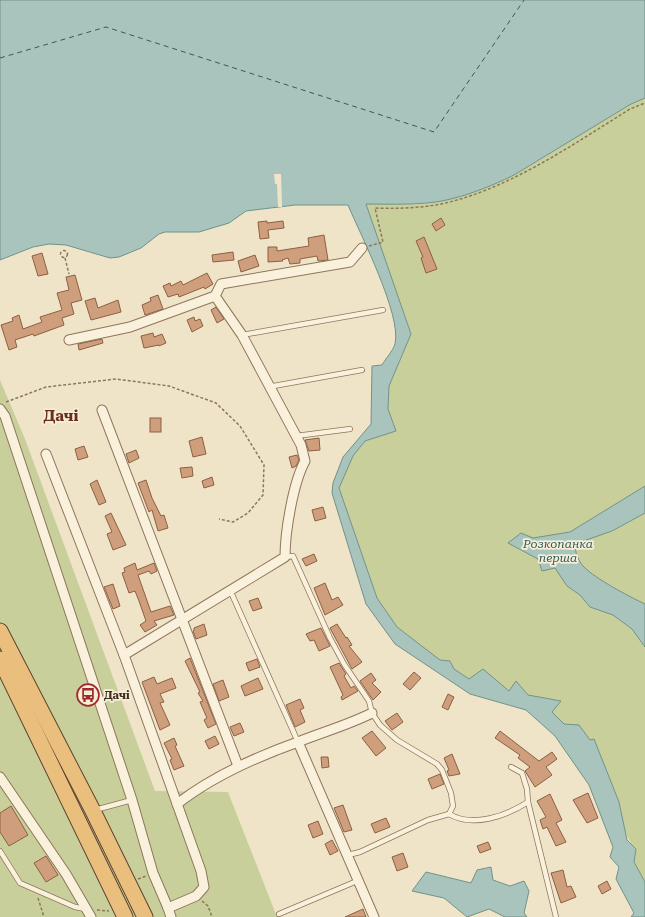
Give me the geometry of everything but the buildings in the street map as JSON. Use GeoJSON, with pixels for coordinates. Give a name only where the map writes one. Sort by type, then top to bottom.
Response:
{"type":"FeatureCollection","features":[{"type":"Feature","properties":{"kind":"highway"},"geometry":{"type":"LineString","coordinates":[[0,631],[93,811],[145,917]]}},
{"type":"Feature","properties":{"kind":"highway"},"geometry":{"type":"LineString","coordinates":[[0,659],[125,917]]}},
{"type":"Feature","properties":{"kind":"street"},"geometry":{"type":"LineString","coordinates":[[69,340],[130,327],[215,296],[221,284],[350,262],[362,248]]}},
{"type":"Feature","properties":{"kind":"street"},"geometry":{"type":"LineString","coordinates":[[124,655],[285,557],[285,545],[298,474],[305,461],[301,445],[268,387],[242,335],[215,296]]}},
{"type":"Feature","properties":{"kind":"street"},"geometry":{"type":"LineString","coordinates":[[0,409],[5,416],[132,800],[153,873],[171,917]]}},
{"type":"Feature","properties":{"kind":"street"},"geometry":{"type":"LineString","coordinates":[[102,410],[238,766]]}},
{"type":"Feature","properties":{"kind":"street"},"geometry":{"type":"LineString","coordinates":[[46,454],[124,655],[202,871],[204,887],[196,896],[168,908]]}},
{"type":"Feature","properties":{"kind":"street"},"geometry":{"type":"LineString","coordinates":[[177,804],[194,791],[238,766],[351,723],[372,713]]}},
{"type":"Feature","properties":{"kind":"street"},"geometry":{"type":"LineString","coordinates":[[298,742],[348,855],[357,881],[374,917]]}},
{"type":"Feature","properties":{"kind":"street"},"geometry":{"type":"LineString","coordinates":[[0,777],[66,874],[88,913]]}},
{"type":"Feature","properties":{"kind":"lane"},"geometry":{"type":"LineString","coordinates":[[242,335],[383,310]]}},
{"type":"Feature","properties":{"kind":"lane"},"geometry":{"type":"LineString","coordinates":[[268,387],[362,370]]}},
{"type":"Feature","properties":{"kind":"lane"},"geometry":{"type":"LineString","coordinates":[[296,436],[350,429]]}},
{"type":"Feature","properties":{"kind":"lane"},"geometry":{"type":"LineString","coordinates":[[285,557],[292,556],[330,638],[344,664],[369,701],[372,713],[380,725],[397,740],[437,764],[442,770],[452,800],[453,806],[449,814],[428,820],[360,852],[348,855]]}},
{"type":"Feature","properties":{"kind":"lane"},"geometry":{"type":"LineString","coordinates":[[230,590],[298,742]]}},
{"type":"Feature","properties":{"kind":"lane"},"geometry":{"type":"LineString","coordinates":[[511,767],[522,773],[556,917]]}},
{"type":"Feature","properties":{"kind":"lane"},"geometry":{"type":"LineString","coordinates":[[93,811],[132,800]]}},
{"type":"Feature","properties":{"kind":"lane"},"geometry":{"type":"LineString","coordinates":[[449,814],[458,820],[473,821],[489,818],[519,808],[528,802]]}},
{"type":"Feature","properties":{"kind":"lane"},"geometry":{"type":"LineString","coordinates":[[0,851],[20,882],[88,913]]}},
{"type":"Feature","properties":{"kind":"lane"},"geometry":{"type":"LineString","coordinates":[[279,914],[357,881]]}},
{"type":"Feature","properties":{"kind":"path"},"geometry":{"type":"LineString","coordinates":[[362,248],[383,242],[376,208],[406,209],[438,204],[487,190],[527,171],[630,109],[645,103]]}},
{"type":"Feature","properties":{"kind":"path"},"geometry":{"type":"LineString","coordinates":[[65,258],[69,274]]}},
{"type":"Feature","properties":{"kind":"path"},"geometry":{"type":"LineString","coordinates":[[0,404],[46,387],[116,379],[169,386],[216,402],[240,426],[264,465],[263,495],[248,513],[233,522],[219,519]]}},
{"type":"Feature","properties":{"kind":"path"},"geometry":{"type":"LineString","coordinates":[[140,884],[138,879],[153,873]]}},
{"type":"Feature","properties":{"kind":"path"},"geometry":{"type":"LineString","coordinates":[[35,888],[44,917]]}},
{"type":"Feature","properties":{"kind":"path"},"geometry":{"type":"LineString","coordinates":[[196,896],[208,906],[212,917]]}},
{"type":"Feature","properties":{"kind":"path"},"geometry":{"type":"LineString","coordinates":[[88,913],[110,911]]}},
{"type":"Feature","properties":{"kind":"green space"},"geometry":{"type":"Polygon","coordinates":[[[645,98],[645,486],[570,532],[533,538],[521,533],[555,568],[567,586],[580,595],[590,607],[613,615],[632,629],[645,647],[645,882],[634,862],[636,849],[626,833],[616,794],[596,752],[579,725],[564,724],[551,712],[561,701],[504,690],[474,681],[454,669],[450,661],[440,660],[397,627],[377,598],[339,488],[353,456],[365,441],[396,431],[388,409],[389,386],[411,334],[366,204],[406,205],[430,203],[484,188],[514,175],[631,104],[645,98]]]}},
{"type":"Feature","properties":{"kind":"green space"},"geometry":{"type":"Polygon","coordinates":[[[0,380],[25,439],[155,791],[228,792],[277,917],[0,917],[0,380]]]}},
{"type":"Feature","properties":{"kind":"green space"},"geometry":{"type":"Polygon","coordinates":[[[645,513],[645,604],[604,582],[583,567],[577,556],[575,544],[612,531],[645,513]]]}},
{"type":"Feature","properties":{"kind":"water"},"geometry":{"type":"Polygon","coordinates":[[[0,0],[645,0],[645,98],[631,104],[514,175],[483,189],[438,202],[412,204],[366,204],[411,334],[389,386],[388,409],[396,431],[365,441],[353,456],[339,488],[377,598],[397,627],[440,660],[450,661],[454,669],[469,679],[483,669],[509,691],[516,681],[528,695],[561,701],[552,712],[564,724],[579,725],[590,740],[594,739],[619,802],[627,840],[636,849],[634,862],[645,882],[645,917],[631,917],[634,913],[616,879],[619,867],[610,857],[613,847],[589,785],[555,736],[526,710],[470,694],[395,644],[366,604],[332,493],[333,483],[343,457],[371,424],[372,366],[382,365],[391,352],[395,344],[395,331],[392,314],[379,274],[348,205],[295,205],[246,211],[229,223],[199,232],[165,232],[159,234],[141,248],[119,257],[110,258],[66,245],[49,244],[33,247],[0,260],[0,0]]]}},
{"type":"Feature","properties":{"kind":"water","name":"Розкопанка перша"},"geometry":{"type":"Polygon","coordinates":[[[645,486],[645,513],[612,531],[575,544],[576,553],[582,565],[589,572],[630,597],[645,604],[645,647],[632,629],[613,615],[590,607],[580,595],[567,586],[555,568],[542,571],[538,559],[508,543],[521,533],[533,538],[570,532],[645,486]]]}},
{"type":"Feature","properties":{"kind":"water"},"geometry":{"type":"Polygon","coordinates":[[[491,867],[493,880],[510,886],[524,881],[529,891],[524,913],[527,917],[505,917],[489,909],[467,917],[444,898],[412,891],[426,872],[471,883],[477,870],[491,867]]]}},
{"type":"Feature","properties":{"kind":"pier"},"geometry":{"type":"Polygon","coordinates":[[[274,174],[281,174],[282,207],[278,207],[277,184],[275,184],[274,174]]]}},
{"type":"Feature","properties":{"kind":"ferry route"},"geometry":{"type":"LineString","coordinates":[[0,58],[106,27],[434,132],[524,0]]}},
{"type":"Feature","properties":{"kind":"place","name":"Дачі"},"geometry":{"type":"Point","coordinates":[88,695]}},
{"type":"Feature","properties":{"kind":"district","name":"Дачі"},"geometry":{"type":"Point","coordinates":[61,416]}}]}
